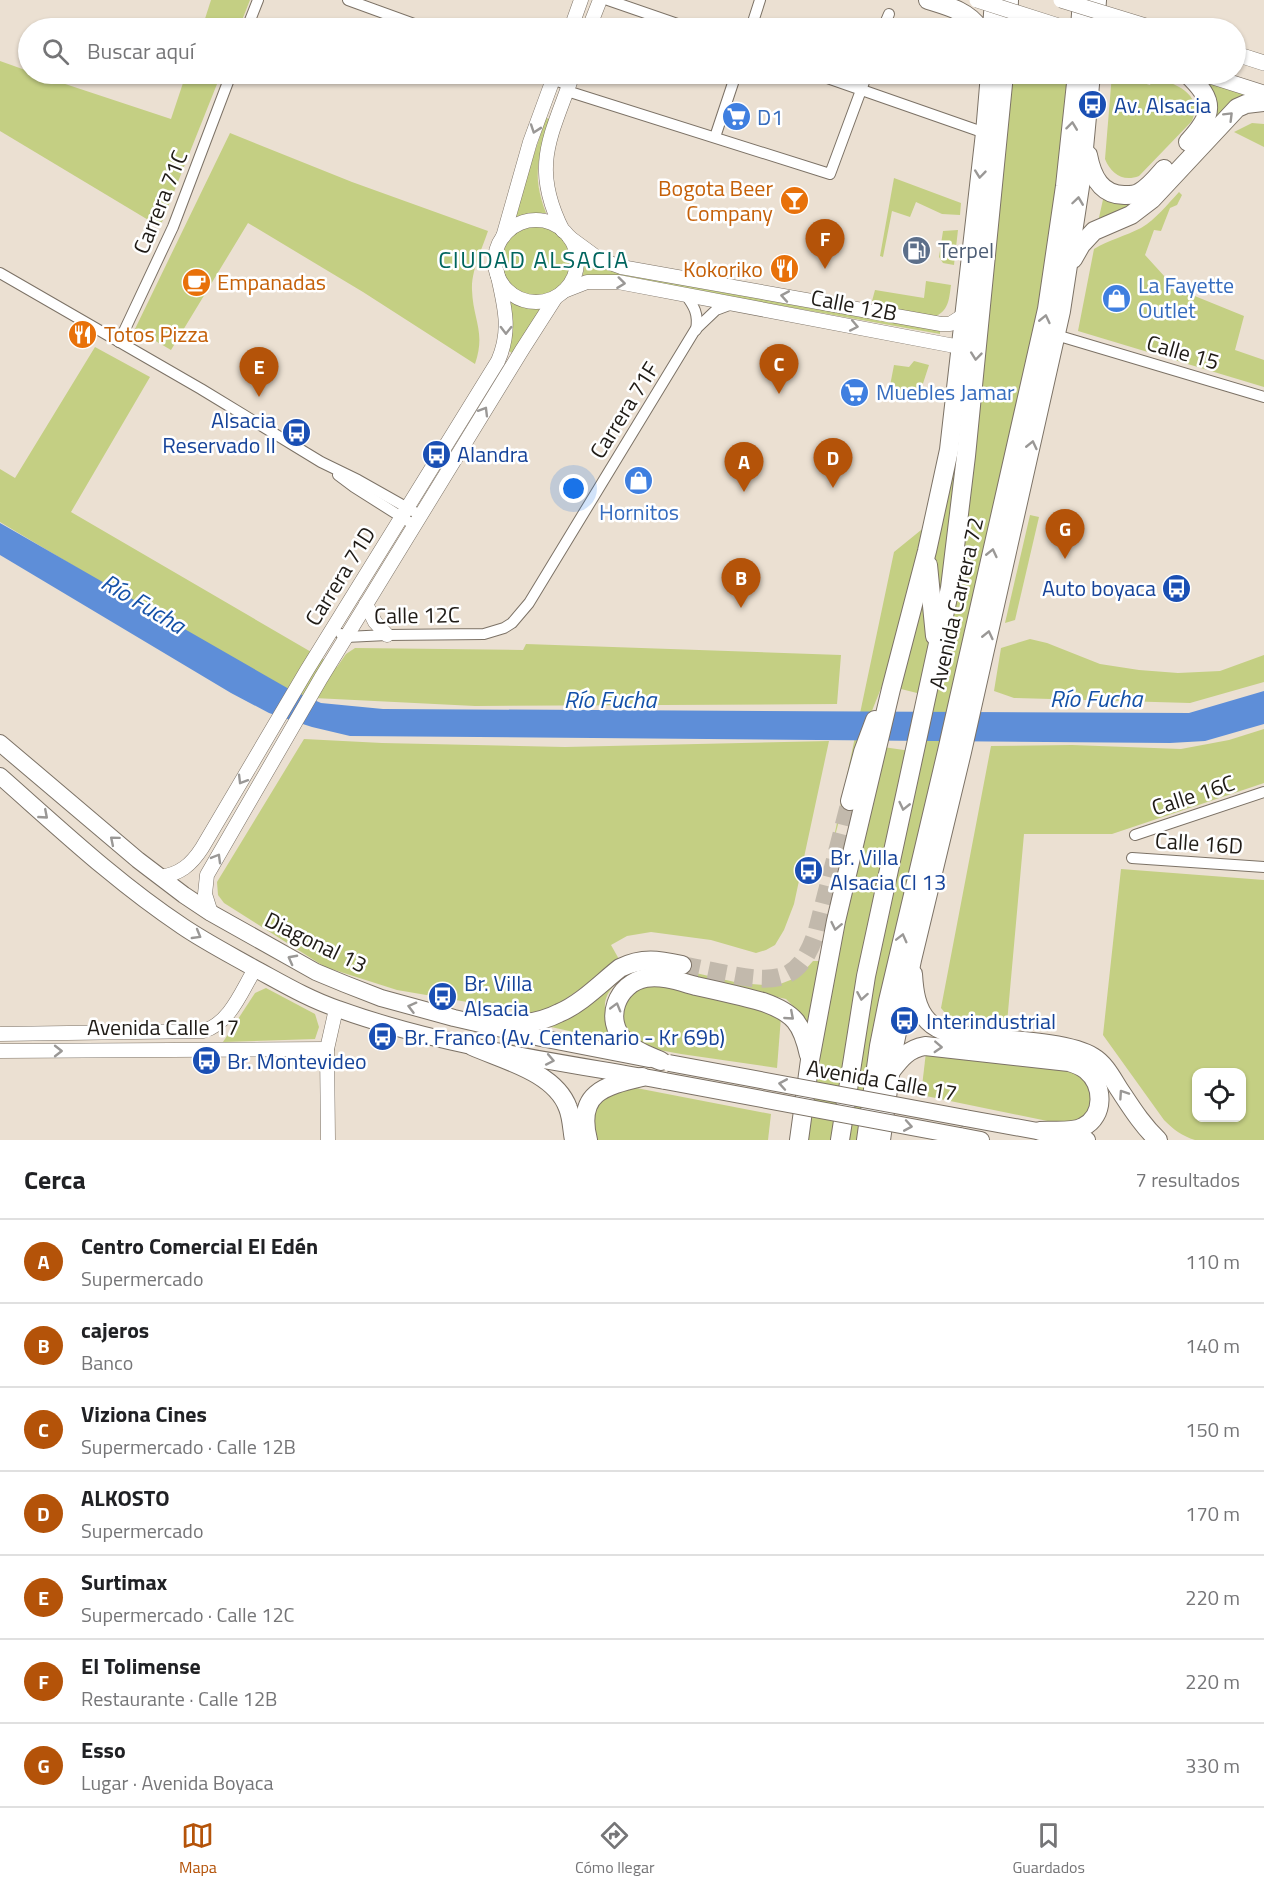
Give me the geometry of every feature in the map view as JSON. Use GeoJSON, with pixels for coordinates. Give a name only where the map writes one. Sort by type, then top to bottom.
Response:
{"type":"FeatureCollection","features":[{"type":"Feature","properties":{"kind":"highway"},"geometry":{"type":"LineString","coordinates":[[928,0],[962,12],[969,18]]}},
{"type":"Feature","properties":{"kind":"highway"},"geometry":{"type":"LineString","coordinates":[[993,18],[994,0]]}},
{"type":"Feature","properties":{"kind":"highway"},"geometry":{"type":"LineString","coordinates":[[1008,18],[1009,0]]}},
{"type":"Feature","properties":{"kind":"highway"},"geometry":{"type":"LineString","coordinates":[[1081,18],[1082,0]]}},
{"type":"Feature","properties":{"kind":"highway"},"geometry":{"type":"LineString","coordinates":[[1095,18],[1096,0]]}},
{"type":"Feature","properties":{"kind":"highway","name":"Avenida Carrera 72"},"geometry":{"type":"LineString","coordinates":[[800,1140],[810,1060],[872,746],[899,660],[927,551],[949,450],[989,84]]}},
{"type":"Feature","properties":{"kind":"highway","name":"Avenida Carrera 72"},"geometry":{"type":"LineString","coordinates":[[840,1140],[866,976],[950,588],[1003,84]]}},
{"type":"Feature","properties":{"kind":"highway","name":"Avenida Carrera 72"},"geometry":{"type":"LineString","coordinates":[[968,692],[994,612],[1056,335],[1065,186],[1076,84]]}},
{"type":"Feature","properties":{"kind":"highway"},"geometry":{"type":"LineString","coordinates":[[1085,84],[1089,99]]}},
{"type":"Feature","properties":{"kind":"highway","name":"Avenida Carrera 72"},"geometry":{"type":"LineString","coordinates":[[880,1140],[890,1072],[912,960],[968,692],[985,583],[1023,417],[1072,245],[1086,140],[1090,84]]}},
{"type":"Feature","properties":{"kind":"highway"},"geometry":{"type":"LineString","coordinates":[[1086,140],[1091,171],[1098,183],[1107,191],[1117,195],[1139,193],[1203,126],[1208,116],[1208,104],[1204,94],[1196,84]]}},
{"type":"Feature","properties":{"kind":"highway"},"geometry":{"type":"LineString","coordinates":[[1058,290],[1087,236],[1099,228],[1141,210],[1230,114],[1246,104],[1264,102]]}},
{"type":"Feature","properties":{"kind":"highway"},"geometry":{"type":"LineString","coordinates":[[1023,417],[1046,383]]}},
{"type":"Feature","properties":{"kind":"highway"},"geometry":{"type":"LineString","coordinates":[[927,551],[937,651]]}},
{"type":"Feature","properties":{"kind":"highway"},"geometry":{"type":"LineString","coordinates":[[985,583],[994,612]]}},
{"type":"Feature","properties":{"kind":"highway"},"geometry":{"type":"LineString","coordinates":[[850,801],[872,746]]}},
{"type":"Feature","properties":{"kind":"highway","name":"Avenida Carrera 72"},"geometry":{"type":"LineString","coordinates":[[866,1140],[879,1046],[888,1001],[955,751]]}},
{"type":"Feature","properties":{"kind":"highway"},"geometry":{"type":"LineString","coordinates":[[490,1026],[522,1024],[558,1014],[630,963],[656,960],[682,965]]}},
{"type":"Feature","properties":{"kind":"highway"},"geometry":{"type":"LineString","coordinates":[[912,960],[917,1003],[928,1021],[937,1028],[957,1035],[1082,1051],[1105,1067],[1140,1121],[1158,1140]]}},
{"type":"Feature","properties":{"kind":"highway"},"geometry":{"type":"LineString","coordinates":[[665,1062],[624,1041],[613,1020],[614,1009],[622,993],[633,983],[646,978],[677,981],[731,994],[763,1002],[787,1012],[793,1016],[804,1035],[810,1060]]}},
{"type":"Feature","properties":{"kind":"highway"},"geometry":{"type":"LineString","coordinates":[[472,1046],[538,1074],[558,1090],[568,1108],[574,1140]]}},
{"type":"Feature","properties":{"kind":"highway"},"geometry":{"type":"LineString","coordinates":[[890,1072],[906,1053],[925,1046],[1046,1059],[1080,1065],[1088,1071],[1098,1087],[1100,1102],[1095,1116],[1077,1129],[1040,1131]]}},
{"type":"Feature","properties":{"kind":"highway"},"geometry":{"type":"LineString","coordinates":[[588,1140],[585,1116],[592,1097],[611,1084],[642,1077]]}},
{"type":"Feature","properties":{"kind":"main road"},"geometry":{"type":"LineString","coordinates":[[977,0],[1034,18]]}},
{"type":"Feature","properties":{"kind":"main road"},"geometry":{"type":"LineString","coordinates":[[1060,0],[1119,18]]}},
{"type":"Feature","properties":{"kind":"main road"},"geometry":{"type":"LineString","coordinates":[[1246,57],[1264,63]]}},
{"type":"Feature","properties":{"kind":"main road"},"geometry":{"type":"LineString","coordinates":[[1236,84],[1264,93]]}},
{"type":"Feature","properties":{"kind":"main road","name":"Diagonal 13"},"geometry":{"type":"LineString","coordinates":[[0,743],[160,877],[211,913],[292,959],[345,984],[395,1002],[490,1026],[665,1062]]}},
{"type":"Feature","properties":{"kind":"main road"},"geometry":{"type":"LineString","coordinates":[[0,776],[128,887],[184,928],[255,969],[336,1009],[409,1032],[642,1077]]}},
{"type":"Feature","properties":{"kind":"main road","name":"Avenida Calle 17"},"geometry":{"type":"LineString","coordinates":[[665,1062],[1087,1140]]}},
{"type":"Feature","properties":{"kind":"main road","name":"Avenida Calle 17"},"geometry":{"type":"LineString","coordinates":[[642,1077],[981,1140]]}},
{"type":"Feature","properties":{"kind":"street"},"geometry":{"type":"LineString","coordinates":[[251,18],[258,0]]}},
{"type":"Feature","properties":{"kind":"street"},"geometry":{"type":"LineString","coordinates":[[348,0],[398,18]]}},
{"type":"Feature","properties":{"kind":"street"},"geometry":{"type":"LineString","coordinates":[[575,18],[581,0]]}},
{"type":"Feature","properties":{"kind":"street"},"geometry":{"type":"LineString","coordinates":[[594,18],[600,0]]}},
{"type":"Feature","properties":{"kind":"street"},"geometry":{"type":"LineString","coordinates":[[608,0],[660,18]]}},
{"type":"Feature","properties":{"kind":"street"},"geometry":{"type":"LineString","coordinates":[[754,18],[760,0]]}},
{"type":"Feature","properties":{"kind":"street"},"geometry":{"type":"LineString","coordinates":[[888,18],[889,14]]}},
{"type":"Feature","properties":{"kind":"street","name":"Carrera 71C"},"geometry":{"type":"LineString","coordinates":[[119,342],[173,227],[227,84]]}},
{"type":"Feature","properties":{"kind":"street"},"geometry":{"type":"LineString","coordinates":[[551,84],[530,142],[502,239],[496,252],[496,272],[503,285],[513,296],[534,302],[560,294],[575,275],[577,265],[574,246],[566,234],[548,192],[545,176],[549,143],[570,84]]}},
{"type":"Feature","properties":{"kind":"street"},"geometry":{"type":"LineString","coordinates":[[573,84],[715,137],[830,174],[863,84]]}},
{"type":"Feature","properties":{"kind":"street"},"geometry":{"type":"LineString","coordinates":[[715,137],[733,84]]}},
{"type":"Feature","properties":{"kind":"street"},"geometry":{"type":"LineString","coordinates":[[846,84],[985,133]]}},
{"type":"Feature","properties":{"kind":"street"},"geometry":{"type":"LineString","coordinates":[[502,239],[520,224],[535,221],[550,223],[566,234]]}},
{"type":"Feature","properties":{"kind":"street","name":"Calle 12B"},"geometry":{"type":"LineString","coordinates":[[566,234],[599,259],[621,267],[941,324],[951,324],[964,315]]}},
{"type":"Feature","properties":{"kind":"street","name":"Carrera 71D"},"geometry":{"type":"LineString","coordinates":[[160,877],[179,872],[194,860],[307,670],[498,362],[507,336],[506,317],[496,272]]}},
{"type":"Feature","properties":{"kind":"street"},"geometry":{"type":"LineString","coordinates":[[0,273],[321,462],[358,480],[417,520]]}},
{"type":"Feature","properties":{"kind":"street","name":"Calle 12B"},"geometry":{"type":"LineString","coordinates":[[560,294],[587,282],[618,282],[960,347]]}},
{"type":"Feature","properties":{"kind":"street","name":"Carrera 71D"},"geometry":{"type":"LineString","coordinates":[[211,913],[205,894],[207,874],[321,678],[417,520],[560,294]]}},
{"type":"Feature","properties":{"kind":"street"},"geometry":{"type":"LineString","coordinates":[[685,294],[697,313],[695,330]]}},
{"type":"Feature","properties":{"kind":"street","name":"Carrera 71F"},"geometry":{"type":"LineString","coordinates":[[504,628],[522,613],[529,603],[695,330],[716,310],[735,303]]}},
{"type":"Feature","properties":{"kind":"street","name":"Calle 15"},"geometry":{"type":"LineString","coordinates":[[1056,335],[1264,397]]}},
{"type":"Feature","properties":{"kind":"street"},"geometry":{"type":"LineString","coordinates":[[366,604],[375,622],[387,635]]}},
{"type":"Feature","properties":{"kind":"street","name":"Calle 12C"},"geometry":{"type":"LineString","coordinates":[[333,629],[346,637],[484,634],[504,628]]}},
{"type":"Feature","properties":{"kind":"street","name":"Calle 16C"},"geometry":{"type":"LineString","coordinates":[[1135,835],[1264,792]]}},
{"type":"Feature","properties":{"kind":"street","name":"Calle 16D"},"geometry":{"type":"LineString","coordinates":[[1132,858],[1264,867]]}},
{"type":"Feature","properties":{"kind":"street","name":"Avenida Calle 17"},"geometry":{"type":"LineString","coordinates":[[0,1034],[211,1029],[228,1014],[255,969]]}},
{"type":"Feature","properties":{"kind":"street"},"geometry":{"type":"LineString","coordinates":[[328,1140],[327,1049],[336,1009]]}},
{"type":"Feature","properties":{"kind":"street","name":"Avenida Calle 17"},"geometry":{"type":"LineString","coordinates":[[0,1051],[327,1049]]}},
{"type":"Feature","properties":{"kind":"green space"},"geometry":{"type":"Polygon","coordinates":[[[211,0],[250,0],[243,18],[205,18],[211,0]]]}},
{"type":"Feature","properties":{"kind":"green space"},"geometry":{"type":"Polygon","coordinates":[[[0,61],[18,67],[18,84],[65,84],[171,119],[183,84],[217,84],[160,227],[0,131],[0,61]]]}},
{"type":"Feature","properties":{"kind":"green space"},"geometry":{"type":"Polygon","coordinates":[[[1010,84],[1066,84],[1060,167],[1043,279],[1026,368],[860,1140],[846,1140],[865,1012],[937,685],[1010,84]]]}},
{"type":"Feature","properties":{"kind":"green space"},"geometry":{"type":"Polygon","coordinates":[[[1111,84],[1174,84],[1190,96],[1195,111],[1192,121],[1139,176],[1128,178],[1114,173],[1105,159],[1111,84]]]}},
{"type":"Feature","properties":{"kind":"green space"},"geometry":{"type":"Polygon","coordinates":[[[1203,84],[1251,96],[1147,198],[1098,222],[1104,195],[1147,191],[1207,128],[1203,84]]]}},
{"type":"Feature","properties":{"kind":"green space"},"geometry":{"type":"Polygon","coordinates":[[[546,118],[550,119],[540,155],[538,176],[541,199],[546,213],[532,213],[513,218],[546,118]]]}},
{"type":"Feature","properties":{"kind":"green space"},"geometry":{"type":"Polygon","coordinates":[[[1252,123],[1264,124],[1264,147],[1234,132],[1252,123]]]}},
{"type":"Feature","properties":{"kind":"green space"},"geometry":{"type":"Polygon","coordinates":[[[230,133],[352,182],[488,231],[472,283],[479,334],[475,364],[363,292],[248,223],[171,350],[135,329],[230,133]]]}},
{"type":"Feature","properties":{"kind":"green space"},"geometry":{"type":"Polygon","coordinates":[[[894,178],[961,203],[960,215],[942,214],[916,202],[910,217],[892,211],[883,257],[880,256],[894,178]]]}},
{"type":"Feature","properties":{"kind":"green space"},"geometry":{"type":"Polygon","coordinates":[[[1179,192],[1182,195],[1177,205],[1170,208],[1161,231],[1154,230],[1145,255],[1175,288],[1244,316],[1235,350],[1264,360],[1264,387],[1078,331],[1094,249],[1141,228],[1161,212],[1179,192]]]}},
{"type":"Feature","properties":{"kind":"green space"},"geometry":{"type":"Polygon","coordinates":[[[536,225],[556,231],[566,241],[572,261],[566,281],[556,291],[536,297],[516,291],[506,281],[500,261],[506,241],[516,231],[536,225]]]}},
{"type":"Feature","properties":{"kind":"green space"},"geometry":{"type":"Polygon","coordinates":[[[958,230],[954,265],[943,263],[939,257],[943,231],[958,230]]]}},
{"type":"Feature","properties":{"kind":"green space"},"geometry":{"type":"Polygon","coordinates":[[[586,258],[940,330],[940,334],[627,278],[582,279],[586,258]]]}},
{"type":"Feature","properties":{"kind":"green space"},"geometry":{"type":"Polygon","coordinates":[[[926,281],[951,285],[949,300],[945,308],[934,317],[878,308],[872,301],[875,290],[924,298],[926,281]]]}},
{"type":"Feature","properties":{"kind":"green space"},"geometry":{"type":"Polygon","coordinates":[[[510,299],[525,306],[541,309],[512,353],[507,350],[510,299]]]}},
{"type":"Feature","properties":{"kind":"green space"},"geometry":{"type":"Polygon","coordinates":[[[95,347],[150,377],[71,512],[337,667],[346,654],[355,648],[523,650],[526,644],[841,655],[837,704],[475,706],[294,697],[0,522],[0,469],[15,478],[95,347]]]}},
{"type":"Feature","properties":{"kind":"green space"},"geometry":{"type":"Polygon","coordinates":[[[914,361],[929,365],[917,402],[888,396],[894,365],[909,367],[914,361]]]}},
{"type":"Feature","properties":{"kind":"green space"},"geometry":{"type":"Polygon","coordinates":[[[968,370],[938,616],[932,556],[968,370]]]}},
{"type":"Feature","properties":{"kind":"green space"},"geometry":{"type":"Polygon","coordinates":[[[1030,515],[1039,517],[1015,620],[1005,623],[1030,515]]]}},
{"type":"Feature","properties":{"kind":"green space"},"geometry":{"type":"Polygon","coordinates":[[[926,526],[892,661],[861,738],[831,851],[894,552],[926,526]]]}},
{"type":"Feature","properties":{"kind":"green space"},"geometry":{"type":"Polygon","coordinates":[[[925,576],[932,648],[921,694],[897,688],[925,576]]]}},
{"type":"Feature","properties":{"kind":"green space"},"geometry":{"type":"Polygon","coordinates":[[[1030,639],[1047,643],[1100,664],[1178,673],[1220,671],[1264,655],[1264,682],[1190,703],[1014,698],[994,691],[1001,648],[1030,639]]]}},
{"type":"Feature","properties":{"kind":"green space"},"geometry":{"type":"Polygon","coordinates":[[[1264,729],[1264,783],[1112,834],[1024,834],[1007,1023],[953,1018],[946,1014],[941,1008],[991,746],[1072,745],[1181,749],[1229,740],[1264,729]]]}},
{"type":"Feature","properties":{"kind":"green space"},"geometry":{"type":"Polygon","coordinates":[[[304,739],[565,747],[829,741],[794,904],[784,930],[775,945],[756,953],[711,940],[651,932],[627,936],[611,945],[620,961],[554,1007],[532,1013],[397,990],[325,967],[224,903],[218,895],[217,882],[304,739]]]}},
{"type":"Feature","properties":{"kind":"green space"},"geometry":{"type":"Polygon","coordinates":[[[883,747],[911,751],[835,1140],[807,1140],[822,1025],[883,747]]]}},
{"type":"Feature","properties":{"kind":"green space"},"geometry":{"type":"Polygon","coordinates":[[[1121,869],[1264,880],[1264,1140],[1195,1140],[1178,1132],[1164,1120],[1103,1035],[1121,869]]]}},
{"type":"Feature","properties":{"kind":"green space"},"geometry":{"type":"Polygon","coordinates":[[[813,961],[819,961],[808,1030],[803,1016],[786,999],[656,969],[628,976],[619,981],[607,996],[606,1015],[619,1042],[542,1025],[625,972],[657,964],[739,983],[775,986],[793,979],[813,961]]]}},
{"type":"Feature","properties":{"kind":"green space"},"geometry":{"type":"Polygon","coordinates":[[[669,984],[781,1017],[777,1068],[643,1047],[625,1031],[621,1004],[641,985],[669,984]]]}},
{"type":"Feature","properties":{"kind":"green space"},"geometry":{"type":"Polygon","coordinates":[[[266,988],[315,1014],[319,1027],[315,1039],[223,1042],[255,993],[266,988]]]}},
{"type":"Feature","properties":{"kind":"green space"},"geometry":{"type":"Polygon","coordinates":[[[926,1052],[1074,1069],[1085,1074],[1094,1101],[1083,1120],[1062,1124],[921,1095],[926,1052]]]}},
{"type":"Feature","properties":{"kind":"green space"},"geometry":{"type":"Polygon","coordinates":[[[626,1086],[771,1114],[768,1140],[594,1140],[591,1121],[601,1099],[626,1086]]]}},
{"type":"Feature","properties":{"kind":"water"},"geometry":{"type":"Polygon","coordinates":[[[0,523],[289,689],[321,703],[383,709],[1189,713],[1264,691],[1264,724],[1205,741],[1170,743],[350,736],[269,713],[231,693],[0,555],[0,523]]]}},
{"type":"Feature","properties":{"kind":"tunnel"},"geometry":{"type":"LineString","coordinates":[[682,965],[763,979],[786,975],[796,969],[811,947],[817,930],[850,801]]}},
{"type":"Feature","properties":{"kind":"place","name":"Av. Alsacia"},"geometry":{"type":"Point","coordinates":[1093,105]}},
{"type":"Feature","properties":{"kind":"place","name":"D1"},"geometry":{"type":"Point","coordinates":[736,117]}},
{"type":"Feature","properties":{"kind":"place","name":"Bogota Beer Company"},"geometry":{"type":"Point","coordinates":[794,201]}},
{"type":"Feature","properties":{"kind":"place","name":"Terpel"},"geometry":{"type":"Point","coordinates":[917,250]}},
{"type":"Feature","properties":{"kind":"place","name":"Kokoriko"},"geometry":{"type":"Point","coordinates":[784,269]}},
{"type":"Feature","properties":{"kind":"place","name":"El Tolimense"},"geometry":{"type":"Point","coordinates":[825,269]}},
{"type":"Feature","properties":{"kind":"place","name":"Empanadas"},"geometry":{"type":"Point","coordinates":[196,282]}},
{"type":"Feature","properties":{"kind":"place","name":"La Fayette Outlet"},"geometry":{"type":"Point","coordinates":[1117,298]}},
{"type":"Feature","properties":{"kind":"place","name":"Totos Pizza"},"geometry":{"type":"Point","coordinates":[83,334]}},
{"type":"Feature","properties":{"kind":"place","name":"Muebles Jamar"},"geometry":{"type":"Point","coordinates":[855,392]}},
{"type":"Feature","properties":{"kind":"place","name":"Viziona Cines"},"geometry":{"type":"Point","coordinates":[779,394]}},
{"type":"Feature","properties":{"kind":"place","name":"Surtimax"},"geometry":{"type":"Point","coordinates":[259,397]}},
{"type":"Feature","properties":{"kind":"place","name":"Alsacia Reservado II"},"geometry":{"type":"Point","coordinates":[297,433]}},
{"type":"Feature","properties":{"kind":"place","name":"Alandra"},"geometry":{"type":"Point","coordinates":[436,454]}},
{"type":"Feature","properties":{"kind":"place","name":"Hornitos"},"geometry":{"type":"Point","coordinates":[639,480]}},
{"type":"Feature","properties":{"kind":"place","name":"ALKOSTO"},"geometry":{"type":"Point","coordinates":[833,488]}},
{"type":"Feature","properties":{"kind":"place","name":"Centro Comercial El Edén"},"geometry":{"type":"Point","coordinates":[744,492]}},
{"type":"Feature","properties":{"kind":"place","name":"Esso"},"geometry":{"type":"Point","coordinates":[1065,559]}},
{"type":"Feature","properties":{"kind":"place","name":"Auto boyaca"},"geometry":{"type":"Point","coordinates":[1177,588]}},
{"type":"Feature","properties":{"kind":"place","name":"cajeros"},"geometry":{"type":"Point","coordinates":[741,608]}},
{"type":"Feature","properties":{"kind":"place","name":"Br. Villa Alsacia Cl 13"},"geometry":{"type":"Point","coordinates":[809,870]}},
{"type":"Feature","properties":{"kind":"place","name":"Br. Villa Alsacia"},"geometry":{"type":"Point","coordinates":[443,996]}},
{"type":"Feature","properties":{"kind":"place","name":"Interindustrial"},"geometry":{"type":"Point","coordinates":[905,1021]}},
{"type":"Feature","properties":{"kind":"place","name":"Br. Franco (Av. Centenario - Kr 69b)"},"geometry":{"type":"Point","coordinates":[383,1037]}},
{"type":"Feature","properties":{"kind":"place","name":"Br. Montevideo"},"geometry":{"type":"Point","coordinates":[206,1061]}},
{"type":"Feature","properties":{"kind":"district","name":"CIUDAD ALSACIA"},"geometry":{"type":"Point","coordinates":[534,260]}},
{"type":"Feature","properties":{"kind":"water label","name":"Río Fucha"},"geometry":{"type":"Point","coordinates":[143,604]}},
{"type":"Feature","properties":{"kind":"water label","name":"Río Fucha"},"geometry":{"type":"Point","coordinates":[1096,699]}},
{"type":"Feature","properties":{"kind":"water label","name":"Río Fucha"},"geometry":{"type":"Point","coordinates":[610,700]}}]}
